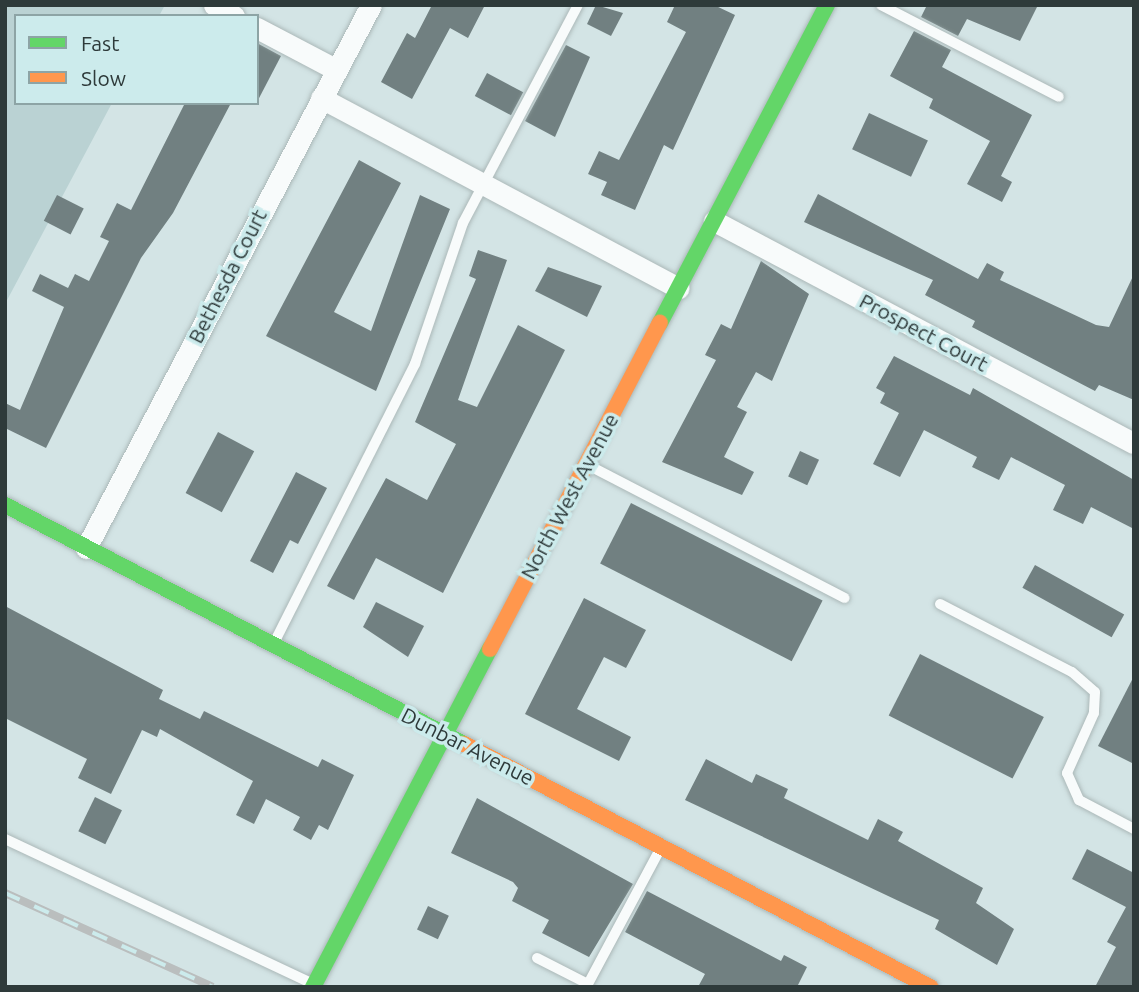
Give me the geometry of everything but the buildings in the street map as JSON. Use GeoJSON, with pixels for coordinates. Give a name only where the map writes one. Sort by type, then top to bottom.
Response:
{"type":"FeatureCollection","features":[{"type":"Feature","properties":{"kind":"street"},"geometry":{"type":"LineString","coordinates":[[214,5],[230,14]]}},
{"type":"Feature","properties":{"kind":"street","name":"Bethesda Court"},"geometry":{"type":"LineString","coordinates":[[86,548],[371,5]]}},
{"type":"Feature","properties":{"kind":"street","name":"North West Avenue"},"geometry":{"type":"LineString","coordinates":[[315,986],[443,733],[827,5]]}},
{"type":"Feature","properties":{"kind":"street"},"geometry":{"type":"LineString","coordinates":[[259,29],[337,70]]}},
{"type":"Feature","properties":{"kind":"street"},"geometry":{"type":"LineString","coordinates":[[321,98],[678,288]]}},
{"type":"Feature","properties":{"kind":"street","name":"Prospect Court"},"geometry":{"type":"LineString","coordinates":[[714,221],[1134,443]]}},
{"type":"Feature","properties":{"kind":"street","name":"Dunbar Avenue"},"geometry":{"type":"LineString","coordinates":[[5,505],[930,987]]}},
{"type":"Feature","properties":{"kind":"lane"},"geometry":{"type":"LineString","coordinates":[[272,645],[415,365],[463,223],[578,5]]}},
{"type":"Feature","properties":{"kind":"lane"},"geometry":{"type":"LineString","coordinates":[[881,5],[1059,97]]}},
{"type":"Feature","properties":{"kind":"lane"},"geometry":{"type":"LineString","coordinates":[[586,464],[845,598]]}},
{"type":"Feature","properties":{"kind":"lane"},"geometry":{"type":"LineString","coordinates":[[940,604],[1072,672],[1095,692],[1094,713],[1067,773],[1080,800],[1134,829]]}},
{"type":"Feature","properties":{"kind":"lane"},"geometry":{"type":"LineString","coordinates":[[5,839],[315,986]]}},
{"type":"Feature","properties":{"kind":"lane"},"geometry":{"type":"LineString","coordinates":[[537,958],[588,984],[661,847]]}},
{"type":"Feature","properties":{"kind":"shaded area"},"geometry":{"type":"Polygon","coordinates":[[[5,5],[165,5],[160,14],[14,14],[14,105],[111,105],[5,304],[5,5]]]}},
{"type":"Feature","properties":{"kind":"railway"},"geometry":{"type":"LineString","coordinates":[[5,893],[213,987]]}},
{"type":"Feature","properties":{"kind":"traffic: fast"},"geometry":{"type":"LineString","coordinates":[[660,323],[827,5]]}},
{"type":"Feature","properties":{"kind":"traffic: fast"},"geometry":{"type":"LineString","coordinates":[[5,505],[464,744]]}},
{"type":"Feature","properties":{"kind":"traffic: fast"},"geometry":{"type":"LineString","coordinates":[[313,987],[490,649]]}},
{"type":"Feature","properties":{"kind":"traffic: slow"},"geometry":{"type":"LineString","coordinates":[[490,649],[660,323]]}},
{"type":"Feature","properties":{"kind":"traffic: slow"},"geometry":{"type":"LineString","coordinates":[[464,744],[930,987]]}}]}
